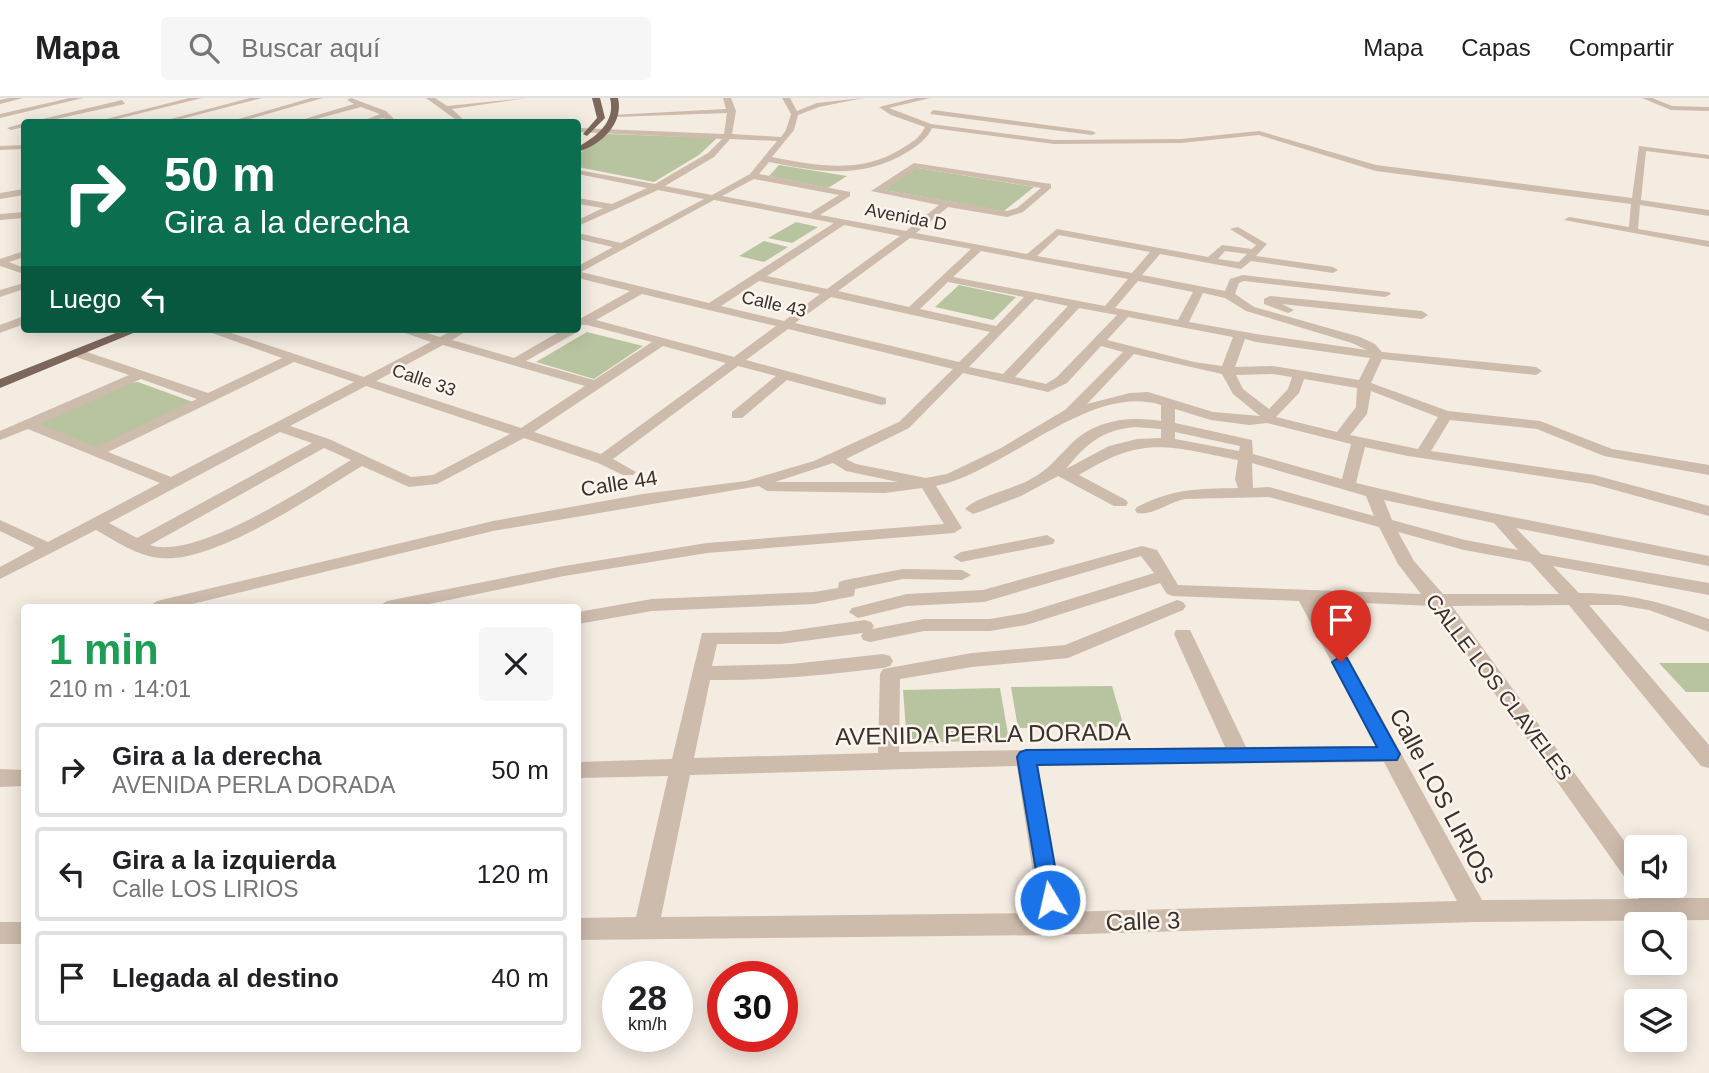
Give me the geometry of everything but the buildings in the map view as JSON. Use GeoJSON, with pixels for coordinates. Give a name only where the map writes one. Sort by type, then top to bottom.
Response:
{"type":"FeatureCollection","features":[{"type":"Feature","properties":{"kind":"main road"},"geometry":{"type":"LineString","coordinates":[[581,139],[591,131],[600,118],[596,98]]}},
{"type":"Feature","properties":{"kind":"main road"},"geometry":{"type":"LineString","coordinates":[[581,148],[605,131],[615,115],[614,98]]}},
{"type":"Feature","properties":{"kind":"main road"},"geometry":{"type":"LineString","coordinates":[[0,372],[99,333]]}},
{"type":"Feature","properties":{"kind":"main road"},"geometry":{"type":"LineString","coordinates":[[0,384],[127,333]]}},
{"type":"Feature","properties":{"kind":"street"},"geometry":{"type":"LineString","coordinates":[[0,102],[19,98]]}},
{"type":"Feature","properties":{"kind":"street"},"geometry":{"type":"LineString","coordinates":[[0,116],[79,98]]}},
{"type":"Feature","properties":{"kind":"street"},"geometry":{"type":"LineString","coordinates":[[102,98],[157,108]]}},
{"type":"Feature","properties":{"kind":"street"},"geometry":{"type":"LineString","coordinates":[[115,119],[198,98]]}},
{"type":"Feature","properties":{"kind":"street"},"geometry":{"type":"LineString","coordinates":[[174,119],[252,98],[290,106]]}},
{"type":"Feature","properties":{"kind":"street"},"geometry":{"type":"LineString","coordinates":[[243,119],[319,98]]}},
{"type":"Feature","properties":{"kind":"street"},"geometry":{"type":"LineString","coordinates":[[342,98],[362,104],[390,119]]}},
{"type":"Feature","properties":{"kind":"street"},"geometry":{"type":"LineString","coordinates":[[446,108],[523,98]]}},
{"type":"Feature","properties":{"kind":"street"},"geometry":{"type":"LineString","coordinates":[[581,268],[753,176],[790,130],[795,114],[786,98]]}},
{"type":"Feature","properties":{"kind":"street"},"geometry":{"type":"LineString","coordinates":[[795,114],[817,105],[859,98]]}},
{"type":"Feature","properties":{"kind":"street"},"geometry":{"type":"LineString","coordinates":[[926,98],[890,104],[883,108],[922,121],[929,126],[1054,142],[1189,140],[1256,132],[1367,166],[1709,215]]}},
{"type":"Feature","properties":{"kind":"street"},"geometry":{"type":"LineString","coordinates":[[1646,98],[1671,108],[1709,109]]}},
{"type":"Feature","properties":{"kind":"street"},"geometry":{"type":"LineString","coordinates":[[434,99],[459,119]]}},
{"type":"Feature","properties":{"kind":"street"},"geometry":{"type":"LineString","coordinates":[[581,222],[715,151],[727,136],[732,111],[728,99],[715,101]]}},
{"type":"Feature","properties":{"kind":"street"},"geometry":{"type":"LineString","coordinates":[[47,119],[122,102]]}},
{"type":"Feature","properties":{"kind":"street"},"geometry":{"type":"LineString","coordinates":[[315,119],[362,104]]}},
{"type":"Feature","properties":{"kind":"street"},"geometry":{"type":"LineString","coordinates":[[674,104],[680,113]]}},
{"type":"Feature","properties":{"kind":"street"},"geometry":{"type":"LineString","coordinates":[[615,115],[732,111]]}},
{"type":"Feature","properties":{"kind":"street"},"geometry":{"type":"LineString","coordinates":[[933,112],[1093,133]]}},
{"type":"Feature","properties":{"kind":"street"},"geometry":{"type":"LineString","coordinates":[[262,114],[290,119]]}},
{"type":"Feature","properties":{"kind":"street"},"geometry":{"type":"LineString","coordinates":[[373,119],[386,115]]}},
{"type":"Feature","properties":{"kind":"street"},"geometry":{"type":"LineString","coordinates":[[11,128],[21,126]]}},
{"type":"Feature","properties":{"kind":"street"},"geometry":{"type":"LineString","coordinates":[[850,179],[916,143],[928,131],[929,126]]}},
{"type":"Feature","properties":{"kind":"street"},"geometry":{"type":"LineString","coordinates":[[1054,142],[1063,129]]}},
{"type":"Feature","properties":{"kind":"street"},"geometry":{"type":"LineString","coordinates":[[581,130],[783,139]]}},
{"type":"Feature","properties":{"kind":"street"},"geometry":{"type":"LineString","coordinates":[[0,136],[21,135]]}},
{"type":"Feature","properties":{"kind":"street"},"geometry":{"type":"LineString","coordinates":[[0,148],[21,149]]}},
{"type":"Feature","properties":{"kind":"street"},"geometry":{"type":"LineString","coordinates":[[1633,231],[1642,148],[1709,157]]}},
{"type":"Feature","properties":{"kind":"street"},"geometry":{"type":"LineString","coordinates":[[769,159],[818,169],[869,167]]}},
{"type":"Feature","properties":{"kind":"street"},"geometry":{"type":"LineString","coordinates":[[603,460],[947,203],[1013,214],[1048,186],[917,165],[876,191],[947,203]]}},
{"type":"Feature","properties":{"kind":"street","name":"Avenida D"},"geometry":{"type":"LineString","coordinates":[[581,173],[1133,279],[1229,295]]}},
{"type":"Feature","properties":{"kind":"street"},"geometry":{"type":"LineString","coordinates":[[753,176],[847,194],[810,217]]}},
{"type":"Feature","properties":{"kind":"street"},"geometry":{"type":"LineString","coordinates":[[830,192],[840,185]]}},
{"type":"Feature","properties":{"kind":"street"},"geometry":{"type":"LineString","coordinates":[[5,196],[21,204]]}},
{"type":"Feature","properties":{"kind":"street"},"geometry":{"type":"LineString","coordinates":[[581,202],[611,207]]}},
{"type":"Feature","properties":{"kind":"street"},"geometry":{"type":"LineString","coordinates":[[0,217],[21,215]]}},
{"type":"Feature","properties":{"kind":"street"},"geometry":{"type":"LineString","coordinates":[[1569,220],[1709,244]]}},
{"type":"Feature","properties":{"kind":"street"},"geometry":{"type":"LineString","coordinates":[[711,307],[841,223]]}},
{"type":"Feature","properties":{"kind":"street"},"geometry":{"type":"LineString","coordinates":[[1235,229],[1272,249],[1307,255]]}},
{"type":"Feature","properties":{"kind":"street"},"geometry":{"type":"LineString","coordinates":[[1028,258],[1057,232],[1211,260],[1222,248],[1333,270]]}},
{"type":"Feature","properties":{"kind":"street"},"geometry":{"type":"LineString","coordinates":[[581,237],[622,246]]}},
{"type":"Feature","properties":{"kind":"street"},"geometry":{"type":"LineString","coordinates":[[1251,255],[1262,244]]}},
{"type":"Feature","properties":{"kind":"street"},"geometry":{"type":"LineString","coordinates":[[911,311],[978,248]]}},
{"type":"Feature","properties":{"kind":"street"},"geometry":{"type":"LineString","coordinates":[[1108,309],[1158,250]]}},
{"type":"Feature","properties":{"kind":"street"},"geometry":{"type":"LineString","coordinates":[[0,262],[21,255]]}},
{"type":"Feature","properties":{"kind":"street"},"geometry":{"type":"LineString","coordinates":[[0,262],[21,270]]}},
{"type":"Feature","properties":{"kind":"street","name":"Calle 43"},"geometry":{"type":"LineString","coordinates":[[581,276],[1048,388],[1062,380],[1100,342]]}},
{"type":"Feature","properties":{"kind":"street"},"geometry":{"type":"LineString","coordinates":[[757,277],[999,330]]}},
{"type":"Feature","properties":{"kind":"street"},"geometry":{"type":"LineString","coordinates":[[1356,340],[1250,309],[1229,295],[1234,281],[1243,278],[1385,294]]}},
{"type":"Feature","properties":{"kind":"street"},"geometry":{"type":"LineString","coordinates":[[947,279],[1240,335],[1378,355],[1536,371]]}},
{"type":"Feature","properties":{"kind":"street"},"geometry":{"type":"LineString","coordinates":[[0,294],[21,287]]}},
{"type":"Feature","properties":{"kind":"street"},"geometry":{"type":"LineString","coordinates":[[582,323],[640,290]]}},
{"type":"Feature","properties":{"kind":"street"},"geometry":{"type":"LineString","coordinates":[[1181,325],[1199,291]]}},
{"type":"Feature","properties":{"kind":"street","name":"Calle 44"},"geometry":{"type":"LineString","coordinates":[[169,604],[493,526],[643,499],[747,485],[839,456],[904,425],[1033,295]]}},
{"type":"Feature","properties":{"kind":"street"},"geometry":{"type":"LineString","coordinates":[[1378,355],[1371,347],[1268,302],[1269,299],[1422,315]]}},
{"type":"Feature","properties":{"kind":"street"},"geometry":{"type":"LineString","coordinates":[[1006,379],[1077,303]]}},
{"type":"Feature","properties":{"kind":"street"},"geometry":{"type":"LineString","coordinates":[[1125,314],[1100,342],[1194,366],[1227,371],[1273,370],[1363,385],[1446,415],[1540,425],[1609,453],[1709,470]]}},
{"type":"Feature","properties":{"kind":"street"},"geometry":{"type":"LineString","coordinates":[[0,329],[21,321]]}},
{"type":"Feature","properties":{"kind":"street"},"geometry":{"type":"LineString","coordinates":[[582,323],[662,341],[881,401]]}},
{"type":"Feature","properties":{"kind":"street","name":"Calle 33"},"geometry":{"type":"LineString","coordinates":[[219,333],[603,460],[628,472]]}},
{"type":"Feature","properties":{"kind":"street"},"geometry":{"type":"LineString","coordinates":[[228,336],[235,333]]}},
{"type":"Feature","properties":{"kind":"street"},"geometry":{"type":"LineString","coordinates":[[414,333],[595,385]]}},
{"type":"Feature","properties":{"kind":"street"},"geometry":{"type":"LineString","coordinates":[[0,574],[457,333]]}},
{"type":"Feature","properties":{"kind":"street"},"geometry":{"type":"LineString","coordinates":[[516,362],[566,333]]}},
{"type":"Feature","properties":{"kind":"street"},"geometry":{"type":"LineString","coordinates":[[1240,335],[1227,371],[1238,391],[1266,413],[1267,419]]}},
{"type":"Feature","properties":{"kind":"street"},"geometry":{"type":"LineString","coordinates":[[278,427],[324,442],[401,479],[426,482],[437,480],[523,433],[662,341]]}},
{"type":"Feature","properties":{"kind":"street"},"geometry":{"type":"LineString","coordinates":[[747,485],[885,488],[951,478],[1069,413],[1097,388],[1131,350]]}},
{"type":"Feature","properties":{"kind":"street"},"geometry":{"type":"LineString","coordinates":[[77,353],[208,398]]}},
{"type":"Feature","properties":{"kind":"street"},"geometry":{"type":"LineString","coordinates":[[1341,437],[1359,417],[1367,400],[1363,385],[1378,355]]}},
{"type":"Feature","properties":{"kind":"street"},"geometry":{"type":"LineString","coordinates":[[96,452],[294,357]]}},
{"type":"Feature","properties":{"kind":"street"},"geometry":{"type":"LineString","coordinates":[[1267,419],[1294,390],[1300,374]]}},
{"type":"Feature","properties":{"kind":"street"},"geometry":{"type":"LineString","coordinates":[[0,436],[140,375]]}},
{"type":"Feature","properties":{"kind":"street"},"geometry":{"type":"LineString","coordinates":[[737,415],[785,375]]}},
{"type":"Feature","properties":{"kind":"street"},"geometry":{"type":"LineString","coordinates":[[1069,413],[1130,397],[1148,396],[1210,416],[1249,421],[1267,419],[1422,454],[1594,480],[1709,512]]}},
{"type":"Feature","properties":{"kind":"street"},"geometry":{"type":"LineString","coordinates":[[1168,403],[1168,434]]}},
{"type":"Feature","properties":{"kind":"street"},"geometry":{"type":"LineString","coordinates":[[1422,454],[1446,415]]}},
{"type":"Feature","properties":{"kind":"street"},"geometry":{"type":"LineString","coordinates":[[1246,491],[1243,479],[1249,421]]}},
{"type":"Feature","properties":{"kind":"street"},"geometry":{"type":"LineString","coordinates":[[1063,472],[1077,445],[1099,430],[1135,423],[1168,434],[1208,437],[1373,493],[1709,561]]}},
{"type":"Feature","properties":{"kind":"street"},"geometry":{"type":"LineString","coordinates":[[28,424],[172,483]]}},
{"type":"Feature","properties":{"kind":"street"},"geometry":{"type":"LineString","coordinates":[[973,509],[1116,447],[1168,434]]}},
{"type":"Feature","properties":{"kind":"street"},"geometry":{"type":"LineString","coordinates":[[1348,486],[1359,441]]}},
{"type":"Feature","properties":{"kind":"street"},"geometry":{"type":"LineString","coordinates":[[139,544],[324,442]]}},
{"type":"Feature","properties":{"kind":"street"},"geometry":{"type":"LineString","coordinates":[[402,604],[564,571],[707,548],[954,528],[950,516],[926,483],[851,468],[839,461],[839,456]]}},
{"type":"Feature","properties":{"kind":"street"},"geometry":{"type":"LineString","coordinates":[[96,523],[162,554],[215,540],[296,500],[363,459]]}},
{"type":"Feature","properties":{"kind":"street"},"geometry":{"type":"LineString","coordinates":[[1063,472],[1120,503]]}},
{"type":"Feature","properties":{"kind":"street"},"geometry":{"type":"LineString","coordinates":[[1143,510],[1170,497],[1185,494],[1269,492],[1385,525],[1538,559],[1708,590]]}},
{"type":"Feature","properties":{"kind":"street","name":"CALLE LOS CLAVELES"},"geometry":{"type":"LineString","coordinates":[[1373,493],[1396,547],[1423,586],[1438,600],[1624,858]]}},
{"type":"Feature","properties":{"kind":"street"},"geometry":{"type":"LineString","coordinates":[[1499,519],[1574,599],[1709,760]]}},
{"type":"Feature","properties":{"kind":"street"},"geometry":{"type":"LineString","coordinates":[[0,525],[48,548]]}},
{"type":"Feature","properties":{"kind":"street"},"geometry":{"type":"LineString","coordinates":[[581,617],[652,605],[802,599],[903,574],[962,566],[1047,540]]}},
{"type":"Feature","properties":{"kind":"street"},"geometry":{"type":"LineString","coordinates":[[864,625],[907,600],[984,596],[1142,551],[1151,554],[1173,590],[1438,600],[1619,599],[1652,605],[1709,626]]}},
{"type":"Feature","properties":{"kind":"street"},"geometry":{"type":"LineString","coordinates":[[646,929],[709,638],[780,638],[864,625],[966,627],[1026,619],[1164,576]]}},
{"type":"Feature","properties":{"kind":"street","name":"Calle LOS LIRIOS"},"geometry":{"type":"LineString","coordinates":[[1304,593],[1475,911]]}},
{"type":"Feature","properties":{"kind":"street"},"geometry":{"type":"LineString","coordinates":[[888,762],[890,674],[972,660],[1068,651],[1177,606]]}},
{"type":"Feature","properties":{"kind":"street"},"geometry":{"type":"LineString","coordinates":[[1183,634],[1240,756]]}},
{"type":"Feature","properties":{"kind":"street"},"geometry":{"type":"LineString","coordinates":[[701,673],[744,674],[883,661]]}},
{"type":"Feature","properties":{"kind":"street","name":"AVENIDA PERLA DORADA"},"geometry":{"type":"LineString","coordinates":[[581,770],[1026,757],[1390,754]]}},
{"type":"Feature","properties":{"kind":"street"},"geometry":{"type":"LineString","coordinates":[[1026,757],[1054,924]]}},
{"type":"Feature","properties":{"kind":"street"},"geometry":{"type":"LineString","coordinates":[[0,778],[21,778]]}},
{"type":"Feature","properties":{"kind":"street"},"geometry":{"type":"LineString","coordinates":[[1653,898],[1662,911]]}},
{"type":"Feature","properties":{"kind":"street","name":"Calle 3"},"geometry":{"type":"LineString","coordinates":[[581,929],[1054,924],[1475,911],[1709,909]]}},
{"type":"Feature","properties":{"kind":"street"},"geometry":{"type":"LineString","coordinates":[[0,933],[21,933]]}},
{"type":"Feature","properties":{"kind":"green space"},"geometry":{"type":"Polygon","coordinates":[[[608,134],[717,138],[699,155],[654,182],[581,168],[581,152],[608,134]]]}},
{"type":"Feature","properties":{"kind":"green space"},"geometry":{"type":"Polygon","coordinates":[[[779,165],[847,176],[828,188],[769,176],[779,165]]]}},
{"type":"Feature","properties":{"kind":"green space"},"geometry":{"type":"Polygon","coordinates":[[[912,167],[1034,187],[1004,211],[878,189],[912,167]]]}},
{"type":"Feature","properties":{"kind":"green space"},"geometry":{"type":"Polygon","coordinates":[[[796,222],[818,227],[792,243],[768,238],[796,222]]]}},
{"type":"Feature","properties":{"kind":"green space"},"geometry":{"type":"Polygon","coordinates":[[[764,241],[788,247],[764,262],[739,256],[764,241]]]}},
{"type":"Feature","properties":{"kind":"green space"},"geometry":{"type":"Polygon","coordinates":[[[959,285],[1016,297],[993,320],[935,307],[959,285]]]}},
{"type":"Feature","properties":{"kind":"green space"},"geometry":{"type":"Polygon","coordinates":[[[587,332],[643,346],[594,379],[536,362],[587,332]]]}},
{"type":"Feature","properties":{"kind":"green space"},"geometry":{"type":"Polygon","coordinates":[[[138,382],[193,402],[102,446],[92,448],[36,424],[128,383],[138,382]]]}},
{"type":"Feature","properties":{"kind":"green space"},"geometry":{"type":"Polygon","coordinates":[[[1659,663],[1709,663],[1709,692],[1686,692],[1659,663]]]}},
{"type":"Feature","properties":{"kind":"green space"},"geometry":{"type":"Polygon","coordinates":[[[1112,686],[1124,727],[1018,728],[1011,687],[1112,686]]]}},
{"type":"Feature","properties":{"kind":"green space"},"geometry":{"type":"Polygon","coordinates":[[[1000,688],[1009,740],[907,743],[903,690],[1000,688]]]}},
{"type":"Feature","properties":{"kind":"route"},"geometry":{"type":"LineString","coordinates":[[1050,900],[1026,757],[1390,754],[1341,662]]}}]}
